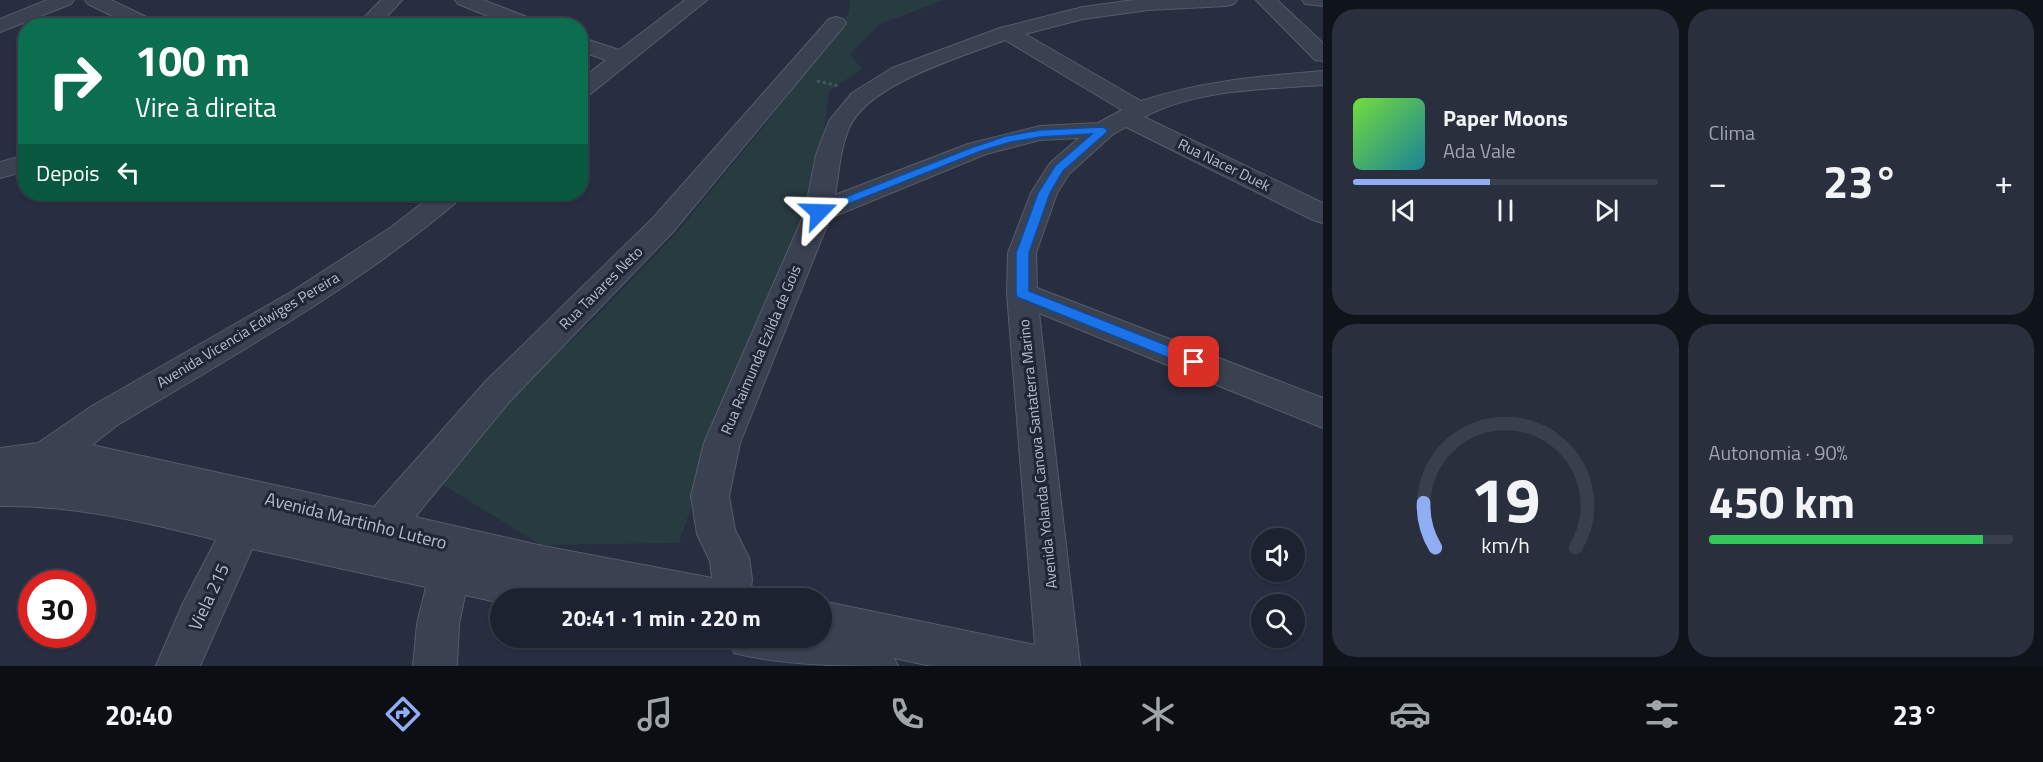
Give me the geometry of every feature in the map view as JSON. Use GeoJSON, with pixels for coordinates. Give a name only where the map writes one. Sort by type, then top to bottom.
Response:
{"type":"FeatureCollection","features":[{"type":"Feature","properties":{"kind":"street"},"geometry":{"type":"LineString","coordinates":[[20,18],[64,0]]}},
{"type":"Feature","properties":{"kind":"street"},"geometry":{"type":"LineString","coordinates":[[95,0],[133,18]]}},
{"type":"Feature","properties":{"kind":"street"},"geometry":{"type":"LineString","coordinates":[[374,18],[392,0]]}},
{"type":"Feature","properties":{"kind":"street"},"geometry":{"type":"LineString","coordinates":[[465,0],[512,18]]}},
{"type":"Feature","properties":{"kind":"street","name":"Rua Raimunda Ezilda de Gois"},"geometry":{"type":"LineString","coordinates":[[731,588],[729,558],[716,534],[710,496],[722,443],[819,212],[829,155],[838,126],[860,98],[900,73],[1007,32],[1083,13],[1148,4],[1227,0]]}},
{"type":"Feature","properties":{"kind":"street"},"geometry":{"type":"LineString","coordinates":[[1266,0],[1323,55]]}},
{"type":"Feature","properties":{"kind":"street"},"geometry":{"type":"LineString","coordinates":[[1312,0],[1323,0]]}},
{"type":"Feature","properties":{"kind":"street"},"geometry":{"type":"LineString","coordinates":[[588,85],[696,2]]}},
{"type":"Feature","properties":{"kind":"street"},"geometry":{"type":"LineString","coordinates":[[0,26],[18,19]]}},
{"type":"Feature","properties":{"kind":"street","name":"Rua Tavares Neto"},"geometry":{"type":"LineString","coordinates":[[374,541],[498,391],[663,225],[836,23]]}},
{"type":"Feature","properties":{"kind":"street","name":"Rua Nacer Duek"},"geometry":{"type":"LineString","coordinates":[[1007,32],[1122,119],[1323,214]]}},
{"type":"Feature","properties":{"kind":"street"},"geometry":{"type":"LineString","coordinates":[[588,46],[623,59]]}},
{"type":"Feature","properties":{"kind":"street"},"geometry":{"type":"LineString","coordinates":[[819,212],[977,149],[1010,139],[1122,119],[1185,94],[1253,83],[1323,78]]}},
{"type":"Feature","properties":{"kind":"street","name":"Avenida Yolanda Canova Santaterra Marino"},"geometry":{"type":"LineString","coordinates":[[1058,666],[1022,294],[1022,253],[1044,193],[1059,169],[1122,119]]}},
{"type":"Feature","properties":{"kind":"street"},"geometry":{"type":"LineString","coordinates":[[0,170],[18,165]]}},
{"type":"Feature","properties":{"kind":"street","name":"Avenida Vicencia Edwiges Pereira"},"geometry":{"type":"LineString","coordinates":[[5,480],[41,459],[104,416],[302,300],[400,235],[441,201]]}},
{"type":"Feature","properties":{"kind":"street"},"geometry":{"type":"LineString","coordinates":[[1022,294],[1323,413]]}},
{"type":"Feature","properties":{"kind":"street","name":"Avenida Martinho Lutero"},"geometry":{"type":"LineString","coordinates":[[41,459],[97,461],[218,487],[374,541],[450,572],[525,588]]}},
{"type":"Feature","properties":{"kind":"street","name":"Avenida Martinho Lutero"},"geometry":{"type":"LineString","coordinates":[[5,480],[143,503],[242,528],[374,541],[543,565],[659,588]]}},
{"type":"Feature","properties":{"kind":"street","name":"Viela 215"},"geometry":{"type":"LineString","coordinates":[[178,666],[198,618],[242,528]]}},
{"type":"Feature","properties":{"kind":"street"},"geometry":{"type":"LineString","coordinates":[[435,666],[438,624],[450,572]]}},
{"type":"Feature","properties":{"kind":"street"},"geometry":{"type":"LineString","coordinates":[[832,624],[1034,666]]}},
{"type":"Feature","properties":{"kind":"street"},"geometry":{"type":"LineString","coordinates":[[794,648],[876,666]]}},
{"type":"Feature","properties":{"kind":"path"},"geometry":{"type":"LineString","coordinates":[[790,75],[868,93]]}},
{"type":"Feature","properties":{"kind":"shaded area"},"geometry":{"type":"Polygon","coordinates":[[[850,0],[944,0],[880,24],[850,54],[862,69],[829,91],[821,158],[806,206],[740,364],[679,543],[541,545],[440,483],[511,396],[585,328],[674,236],[772,116],[849,13],[850,0]]]}},
{"type":"Feature","properties":{"kind":"route"},"geometry":{"type":"LineString","coordinates":[[819,212],[977,149],[1010,139],[1040,133],[1103,130],[1059,169],[1044,193],[1022,253],[1022,294],[1194,362]]}}]}
